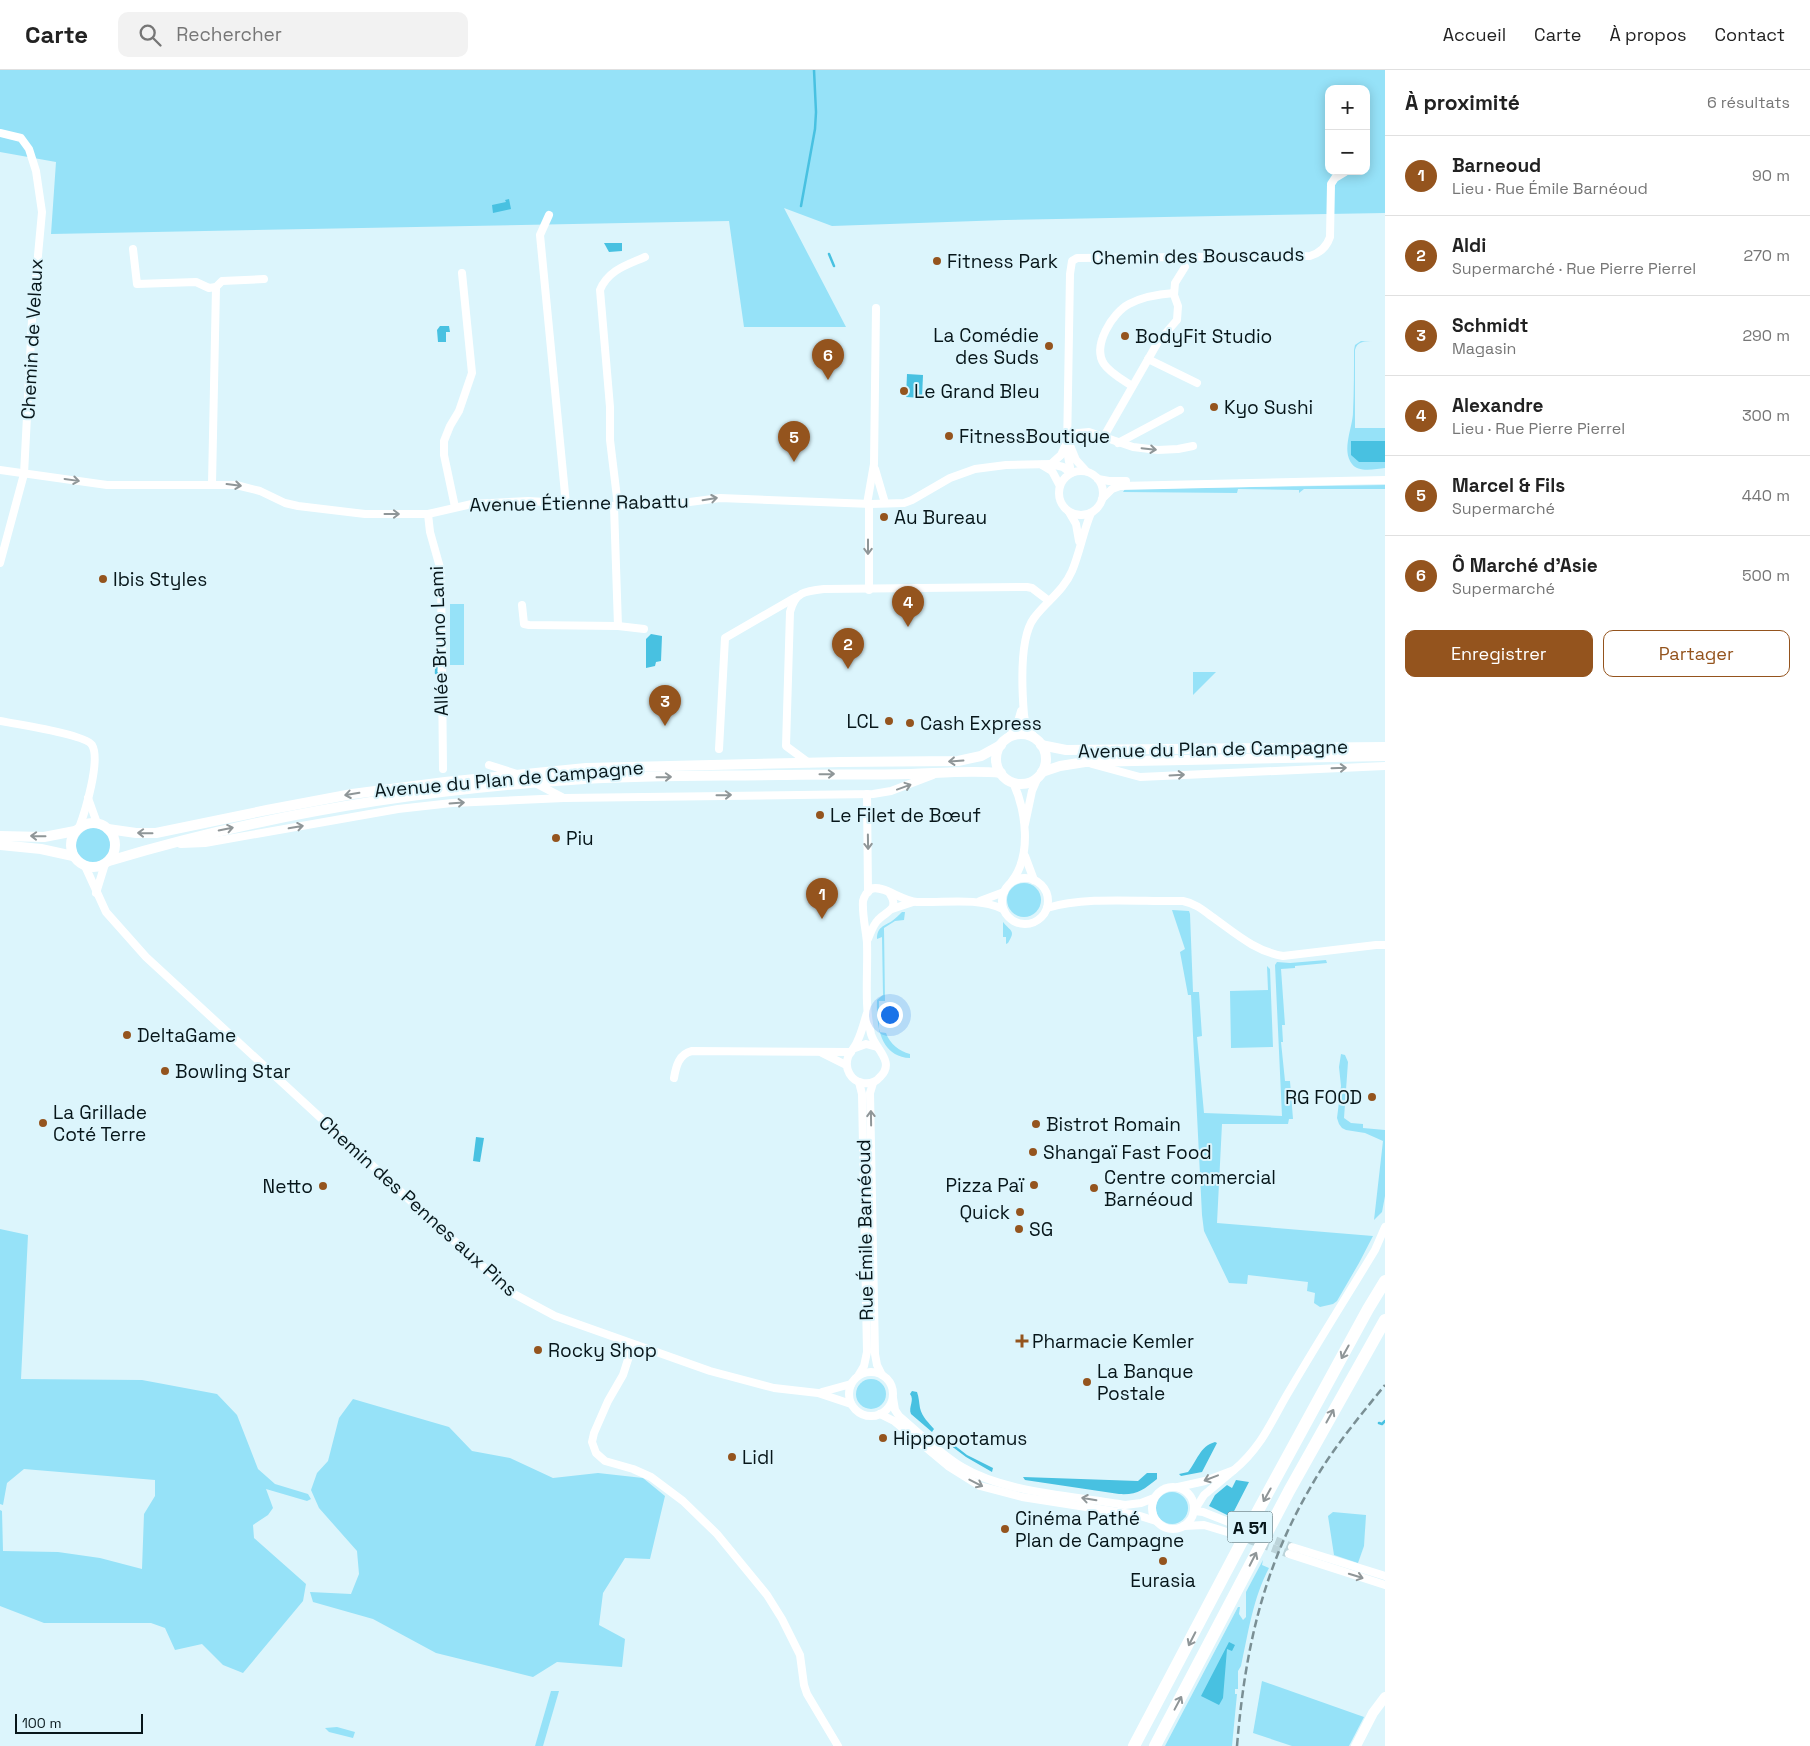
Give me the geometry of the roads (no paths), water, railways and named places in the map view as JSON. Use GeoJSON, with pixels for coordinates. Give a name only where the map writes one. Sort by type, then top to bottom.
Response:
{"type":"FeatureCollection","features":[{"type":"Feature","properties":{"kind":"highway","name":"A 51"},"geometry":{"type":"LineString","coordinates":[[1134,1746],[1260,1509],[1385,1281]]}},
{"type":"Feature","properties":{"kind":"highway","name":"A 51"},"geometry":{"type":"LineString","coordinates":[[1155,1746],[1293,1483],[1385,1320]]}},
{"type":"Feature","properties":{"kind":"main road"},"geometry":{"type":"LineString","coordinates":[[1024,735],[1038,742],[1044,750],[1046,761],[1040,774],[1027,783],[1014,782],[1001,774],[997,756],[1005,742],[1024,735]]}},
{"type":"Feature","properties":{"kind":"main road","name":"Avenue du Plan de Campagne"},"geometry":{"type":"LineString","coordinates":[[108,829],[156,834],[352,794],[400,787],[604,767],[958,761],[981,756],[1005,742]]}},
{"type":"Feature","properties":{"kind":"main road","name":"Avenue du Plan de Campagne"},"geometry":{"type":"LineString","coordinates":[[1038,742],[1066,750],[1385,747]]}},
{"type":"Feature","properties":{"kind":"main road","name":"Avenue du Plan de Campagne"},"geometry":{"type":"LineString","coordinates":[[1040,774],[1060,766],[1085,762],[1385,756]]}},
{"type":"Feature","properties":{"kind":"main road","name":"Avenue du Plan de Campagne"},"geometry":{"type":"LineString","coordinates":[[107,862],[213,831],[358,803],[451,791],[588,779],[940,773],[1001,774]]}},
{"type":"Feature","properties":{"kind":"main road"},"geometry":{"type":"LineString","coordinates":[[0,836],[44,837],[77,829],[90,823],[97,823],[113,834],[115,848],[107,862],[99,867],[85,866],[79,863],[73,856],[70,845],[77,829]]}},
{"type":"Feature","properties":{"kind":"main road"},"geometry":{"type":"LineString","coordinates":[[0,845],[41,849],[73,856]]}},
{"type":"Feature","properties":{"kind":"main road"},"geometry":{"type":"LineString","coordinates":[[1356,1746],[1385,1697]]}},
{"type":"Feature","properties":{"kind":"street","name":"Chemin de Velaux"},"geometry":{"type":"LineString","coordinates":[[0,133],[21,138],[29,150],[36,171],[42,201],[32,320],[24,474],[0,563]]}},
{"type":"Feature","properties":{"kind":"street","name":"Chemin des Bouscauds"},"geometry":{"type":"LineString","coordinates":[[1070,473],[1067,450],[1070,274],[1072,261],[1077,258],[1310,256],[1320,251],[1329,240],[1331,234],[1331,184],[1340,175]]}},
{"type":"Feature","properties":{"kind":"street"},"geometry":{"type":"LineString","coordinates":[[549,215],[540,235],[566,504]]}},
{"type":"Feature","properties":{"kind":"street"},"geometry":{"type":"LineString","coordinates":[[133,249],[136,284],[196,282],[209,288],[216,287],[222,281],[264,279]]}},
{"type":"Feature","properties":{"kind":"street"},"geometry":{"type":"LineString","coordinates":[[618,626],[616,506],[600,290],[604,280],[612,272],[645,257]]}},
{"type":"Feature","properties":{"kind":"street"},"geometry":{"type":"LineString","coordinates":[[1103,438],[1161,336],[1178,318],[1178,306],[1174,293],[1175,283],[1185,267]]}},
{"type":"Feature","properties":{"kind":"street"},"geometry":{"type":"LineString","coordinates":[[455,507],[444,455],[444,441],[450,426],[458,414],[472,373],[462,273]]}},
{"type":"Feature","properties":{"kind":"street"},"geometry":{"type":"LineString","coordinates":[[212,484],[216,287]]}},
{"type":"Feature","properties":{"kind":"street"},"geometry":{"type":"LineString","coordinates":[[1132,386],[1104,364],[1101,348],[1105,333],[1114,318],[1126,305],[1157,295],[1174,293]]}},
{"type":"Feature","properties":{"kind":"street"},"geometry":{"type":"LineString","coordinates":[[869,590],[869,504],[874,464],[876,308]]}},
{"type":"Feature","properties":{"kind":"street"},"geometry":{"type":"LineString","coordinates":[[1148,359],[1197,383]]}},
{"type":"Feature","properties":{"kind":"street"},"geometry":{"type":"LineString","coordinates":[[1118,443],[1180,410]]}},
{"type":"Feature","properties":{"kind":"street"},"geometry":{"type":"LineString","coordinates":[[1068,436],[1088,432],[1133,447],[1158,450],[1182,449],[1193,446]]}},
{"type":"Feature","properties":{"kind":"street","name":"Chemin des Bouscauds"},"geometry":{"type":"LineString","coordinates":[[1052,464],[1063,453],[1068,436]]}},
{"type":"Feature","properties":{"kind":"street","name":"Chemin des Bouscauds"},"geometry":{"type":"LineString","coordinates":[[1068,436],[1072,452],[1086,471]]}},
{"type":"Feature","properties":{"kind":"street"},"geometry":{"type":"LineString","coordinates":[[874,464],[885,503]]}},
{"type":"Feature","properties":{"kind":"street"},"geometry":{"type":"LineString","coordinates":[[1042,464],[1052,471],[1060,486]]}},
{"type":"Feature","properties":{"kind":"street","name":"Avenue Étienne Rabattu"},"geometry":{"type":"LineString","coordinates":[[0,470],[107,484],[236,485],[250,488],[285,503],[308,508],[357,514],[428,514],[472,504],[508,502],[616,506],[682,503],[720,498],[869,504],[904,503],[950,478],[969,471],[1001,465],[1052,464]]}},
{"type":"Feature","properties":{"kind":"street"},"geometry":{"type":"LineString","coordinates":[[1052,464],[1062,467],[1070,473]]}},
{"type":"Feature","properties":{"kind":"street"},"geometry":{"type":"LineString","coordinates":[[1079,548],[1076,524],[1069,511],[1061,503],[1059,491],[1060,486],[1070,473],[1086,471],[1098,479],[1112,481],[1190,478],[1385,476]]}},
{"type":"Feature","properties":{"kind":"street"},"geometry":{"type":"LineString","coordinates":[[1038,742],[1025,723],[1023,699],[1025,637],[1031,622],[1066,582],[1072,571],[1084,529],[1091,513],[1100,505],[1102,499],[1103,492],[1098,479]]}},
{"type":"Feature","properties":{"kind":"street"},"geometry":{"type":"LineString","coordinates":[[1102,499],[1112,489],[1120,486],[1385,480]]}},
{"type":"Feature","properties":{"kind":"street"},"geometry":{"type":"LineString","coordinates":[[1069,511],[1080,515],[1091,513]]}},
{"type":"Feature","properties":{"kind":"street","name":"Allée Bruno Lami"},"geometry":{"type":"LineString","coordinates":[[428,514],[430,532],[441,571],[443,769]]}},
{"type":"Feature","properties":{"kind":"street"},"geometry":{"type":"LineString","coordinates":[[719,749],[725,638],[809,590],[1027,587],[1049,601]]}},
{"type":"Feature","properties":{"kind":"street"},"geometry":{"type":"LineString","coordinates":[[798,596],[790,612],[786,746],[809,763]]}},
{"type":"Feature","properties":{"kind":"street"},"geometry":{"type":"LineString","coordinates":[[522,605],[522,620],[524,624],[618,626],[644,629]]}},
{"type":"Feature","properties":{"kind":"street"},"geometry":{"type":"LineString","coordinates":[[1005,742],[1019,722],[1023,699]]}},
{"type":"Feature","properties":{"kind":"street"},"geometry":{"type":"LineString","coordinates":[[0,721],[62,733],[82,739],[92,745],[94,751],[93,766],[88,798],[77,829]]}},
{"type":"Feature","properties":{"kind":"street"},"geometry":{"type":"LineString","coordinates":[[1085,762],[1140,777],[1385,766]]}},
{"type":"Feature","properties":{"kind":"street"},"geometry":{"type":"LineString","coordinates":[[489,765],[518,775]]}},
{"type":"Feature","properties":{"kind":"street"},"geometry":{"type":"LineString","coordinates":[[161,845],[206,843],[398,809],[452,803],[564,798],[867,794],[891,791],[940,773]]}},
{"type":"Feature","properties":{"kind":"street"},"geometry":{"type":"LineString","coordinates":[[1024,828],[1032,791],[1040,774]]}},
{"type":"Feature","properties":{"kind":"street"},"geometry":{"type":"LineString","coordinates":[[1012,882],[1026,878],[1040,884],[1047,896],[1047,908],[1040,918],[1028,924],[1022,924],[1012,920],[1003,909],[1004,892],[1018,873],[1024,855],[1024,828],[1019,797],[1014,782]]}},
{"type":"Feature","properties":{"kind":"street"},"geometry":{"type":"LineString","coordinates":[[535,783],[564,798]]}},
{"type":"Feature","properties":{"kind":"street"},"geometry":{"type":"LineString","coordinates":[[867,794],[868,892]]}},
{"type":"Feature","properties":{"kind":"street"},"geometry":{"type":"LineString","coordinates":[[88,798],[97,823]]}},
{"type":"Feature","properties":{"kind":"street"},"geometry":{"type":"LineString","coordinates":[[1024,855],[1034,880]]}},
{"type":"Feature","properties":{"kind":"street"},"geometry":{"type":"LineString","coordinates":[[96,892],[107,862]]}},
{"type":"Feature","properties":{"kind":"street","name":"Chemin des Pennes aux Pins"},"geometry":{"type":"LineString","coordinates":[[85,866],[106,912],[146,957],[514,1294],[542,1310],[633,1344],[741,1380],[791,1391],[818,1392],[852,1384]]}},
{"type":"Feature","properties":{"kind":"street"},"geometry":{"type":"LineString","coordinates":[[881,917],[868,914],[864,906],[865,896],[872,889],[882,888],[890,894],[915,902],[976,902],[1003,909]]}},
{"type":"Feature","properties":{"kind":"street"},"geometry":{"type":"LineString","coordinates":[[976,902],[1004,892]]}},
{"type":"Feature","properties":{"kind":"street"},"geometry":{"type":"LineString","coordinates":[[890,894],[893,902],[892,910]]}},
{"type":"Feature","properties":{"kind":"street"},"geometry":{"type":"LineString","coordinates":[[1047,896],[1076,903]]}},
{"type":"Feature","properties":{"kind":"street"},"geometry":{"type":"LineString","coordinates":[[1047,908],[1076,903],[1183,901],[1190,902],[1262,951],[1283,956],[1376,945],[1385,946]]}},
{"type":"Feature","properties":{"kind":"street"},"geometry":{"type":"LineString","coordinates":[[866,942],[881,917],[892,910],[915,902]]}},
{"type":"Feature","properties":{"kind":"street","name":"Rue Émile Barnéoud"},"geometry":{"type":"LineString","coordinates":[[864,906],[867,1013],[872,1037],[885,1057],[886,1068],[880,1078],[873,1083],[870,1093],[875,1354],[876,1365],[882,1375]]}},
{"type":"Feature","properties":{"kind":"street"},"geometry":{"type":"LineString","coordinates":[[1376,945],[1385,941]]}},
{"type":"Feature","properties":{"kind":"street","name":"Rue Émile Barnéoud"},"geometry":{"type":"LineString","coordinates":[[858,1376],[864,1366],[867,1352],[862,1094],[859,1082],[850,1074],[846,1065],[867,1013]]}},
{"type":"Feature","properties":{"kind":"street"},"geometry":{"type":"LineString","coordinates":[[674,1078],[680,1058],[692,1050],[820,1052],[853,1050],[866,1044],[877,1047]]}},
{"type":"Feature","properties":{"kind":"street"},"geometry":{"type":"LineString","coordinates":[[820,1052],[846,1065]]}},
{"type":"Feature","properties":{"kind":"street"},"geometry":{"type":"LineString","coordinates":[[859,1082],[873,1083]]}},
{"type":"Feature","properties":{"kind":"street"},"geometry":{"type":"LineString","coordinates":[[1184,1526],[1189,1522],[1204,1495],[1258,1447],[1288,1393],[1374,1250],[1385,1227]]}},
{"type":"Feature","properties":{"kind":"street"},"geometry":{"type":"LineString","coordinates":[[633,1344],[623,1375],[608,1401],[594,1433],[592,1442],[596,1453],[605,1461],[633,1469],[651,1477],[683,1501],[717,1534],[767,1595],[782,1619],[800,1655],[807,1694],[838,1746]]}},
{"type":"Feature","properties":{"kind":"street"},"geometry":{"type":"LineString","coordinates":[[893,1398],[886,1410],[871,1416],[863,1414],[854,1408],[849,1390],[858,1376],[870,1372],[882,1375],[892,1386],[895,1410],[899,1416],[961,1466],[987,1479],[1017,1487],[1126,1505],[1141,1504],[1154,1498],[1161,1490],[1166,1488],[1205,1481],[1234,1470]]}},
{"type":"Feature","properties":{"kind":"street","name":"Chemin des Pennes aux Pins"},"geometry":{"type":"LineString","coordinates":[[818,1392],[852,1404]]}},
{"type":"Feature","properties":{"kind":"street"},"geometry":{"type":"LineString","coordinates":[[880,1414],[894,1422],[948,1466],[980,1486],[1003,1493],[1137,1515],[1156,1521]]}},
{"type":"Feature","properties":{"kind":"street"},"geometry":{"type":"LineString","coordinates":[[1178,1487],[1189,1494],[1194,1511]]}},
{"type":"Feature","properties":{"kind":"street"},"geometry":{"type":"LineString","coordinates":[[1154,1498],[1151,1510],[1160,1526],[1171,1530],[1184,1526],[1204,1525],[1227,1532]]}},
{"type":"Feature","properties":{"kind":"street"},"geometry":{"type":"LineString","coordinates":[[1194,1511],[1203,1512],[1231,1523]]}},
{"type":"Feature","properties":{"kind":"street"},"geometry":{"type":"LineString","coordinates":[[1385,1576],[1290,1550],[1385,1585]]}},
{"type":"Feature","properties":{"kind":"waterway"},"geometry":{"type":"LineString","coordinates":[[801,206],[815,129],[814,70]]}},
{"type":"Feature","properties":{"kind":"waterway"},"geometry":{"type":"LineString","coordinates":[[829,254],[834,266]]}},
{"type":"Feature","properties":{"kind":"waterway"},"geometry":{"type":"LineString","coordinates":[[437,654],[436,673],[439,674]]}},
{"type":"Feature","properties":{"kind":"waterway"},"geometry":{"type":"LineString","coordinates":[[1379,1423],[1382,1424],[1385,1421]]}},
{"type":"Feature","properties":{"kind":"tunnel"},"geometry":{"type":"LineString","coordinates":[[1231,1523],[1292,1547]]}},
{"type":"Feature","properties":{"kind":"tunnel"},"geometry":{"type":"LineString","coordinates":[[1227,1532],[1289,1554]]}},
{"type":"Feature","properties":{"kind":"railway"},"geometry":{"type":"LineString","coordinates":[[1237,1746],[1251,1642],[1259,1610],[1281,1546],[1296,1514],[1329,1457],[1385,1385]]}},
{"type":"Feature","properties":{"kind":"place","name":"Fitness Park"},"geometry":{"type":"Point","coordinates":[937,261]}},
{"type":"Feature","properties":{"kind":"place","name":"BodyFit Studio"},"geometry":{"type":"Point","coordinates":[1125,336]}},
{"type":"Feature","properties":{"kind":"place","name":"La Comédie des Suds"},"geometry":{"type":"Point","coordinates":[1049,346]}},
{"type":"Feature","properties":{"kind":"place","name":"Ô Marché d'Asie"},"geometry":{"type":"Point","coordinates":[828,380]}},
{"type":"Feature","properties":{"kind":"place","name":"Le Grand Bleu"},"geometry":{"type":"Point","coordinates":[904,391]}},
{"type":"Feature","properties":{"kind":"place","name":"Kyo Sushi"},"geometry":{"type":"Point","coordinates":[1214,407]}},
{"type":"Feature","properties":{"kind":"place","name":"FitnessBoutique"},"geometry":{"type":"Point","coordinates":[949,436]}},
{"type":"Feature","properties":{"kind":"place","name":"Marcel & Fils"},"geometry":{"type":"Point","coordinates":[794,462]}},
{"type":"Feature","properties":{"kind":"place","name":"Au Bureau"},"geometry":{"type":"Point","coordinates":[884,517]}},
{"type":"Feature","properties":{"kind":"place","name":"Ibis Styles"},"geometry":{"type":"Point","coordinates":[103,579]}},
{"type":"Feature","properties":{"kind":"place","name":"Alexandre"},"geometry":{"type":"Point","coordinates":[908,627]}},
{"type":"Feature","properties":{"kind":"place","name":"Aldi"},"geometry":{"type":"Point","coordinates":[848,669]}},
{"type":"Feature","properties":{"kind":"place","name":"LCL"},"geometry":{"type":"Point","coordinates":[889,721]}},
{"type":"Feature","properties":{"kind":"place","name":"Cash Express"},"geometry":{"type":"Point","coordinates":[910,723]}},
{"type":"Feature","properties":{"kind":"place","name":"Schmidt"},"geometry":{"type":"Point","coordinates":[665,726]}},
{"type":"Feature","properties":{"kind":"place","name":"Le Filet de Bœuf"},"geometry":{"type":"Point","coordinates":[820,815]}},
{"type":"Feature","properties":{"kind":"place","name":"Piu"},"geometry":{"type":"Point","coordinates":[556,838]}},
{"type":"Feature","properties":{"kind":"place","name":"Barneoud"},"geometry":{"type":"Point","coordinates":[822,919]}},
{"type":"Feature","properties":{"kind":"place","name":"DeltaGame"},"geometry":{"type":"Point","coordinates":[127,1035]}},
{"type":"Feature","properties":{"kind":"place","name":"Bowling Star"},"geometry":{"type":"Point","coordinates":[165,1071]}},
{"type":"Feature","properties":{"kind":"place","name":"RG FOOD"},"geometry":{"type":"Point","coordinates":[1372,1097]}},
{"type":"Feature","properties":{"kind":"place","name":"La Grillade Coté Terre"},"geometry":{"type":"Point","coordinates":[43,1123]}},
{"type":"Feature","properties":{"kind":"place","name":"Bistrot Romain"},"geometry":{"type":"Point","coordinates":[1036,1124]}},
{"type":"Feature","properties":{"kind":"place","name":"Shangaï Fast Food"},"geometry":{"type":"Point","coordinates":[1033,1152]}},
{"type":"Feature","properties":{"kind":"place","name":"Pizza Paï"},"geometry":{"type":"Point","coordinates":[1034,1185]}},
{"type":"Feature","properties":{"kind":"place","name":"Netto"},"geometry":{"type":"Point","coordinates":[323,1186]}},
{"type":"Feature","properties":{"kind":"place","name":"Centre commercial Barnéoud"},"geometry":{"type":"Point","coordinates":[1094,1188]}},
{"type":"Feature","properties":{"kind":"place","name":"Quick"},"geometry":{"type":"Point","coordinates":[1020,1212]}},
{"type":"Feature","properties":{"kind":"place","name":"SG"},"geometry":{"type":"Point","coordinates":[1019,1229]}},
{"type":"Feature","properties":{"kind":"place","name":"Pharmacie Kemler"},"geometry":{"type":"Point","coordinates":[1022,1341]}},
{"type":"Feature","properties":{"kind":"place","name":"Rocky Shop"},"geometry":{"type":"Point","coordinates":[538,1350]}},
{"type":"Feature","properties":{"kind":"place","name":"La Banque Postale"},"geometry":{"type":"Point","coordinates":[1087,1382]}},
{"type":"Feature","properties":{"kind":"place","name":"Hippopotamus"},"geometry":{"type":"Point","coordinates":[883,1438]}},
{"type":"Feature","properties":{"kind":"place","name":"Lidl"},"geometry":{"type":"Point","coordinates":[732,1457]}},
{"type":"Feature","properties":{"kind":"place","name":"Cinéma Pathé Plan de Campagne"},"geometry":{"type":"Point","coordinates":[1005,1529]}},
{"type":"Feature","properties":{"kind":"place","name":"Eurasia"},"geometry":{"type":"Point","coordinates":[1163,1561]}}]}
